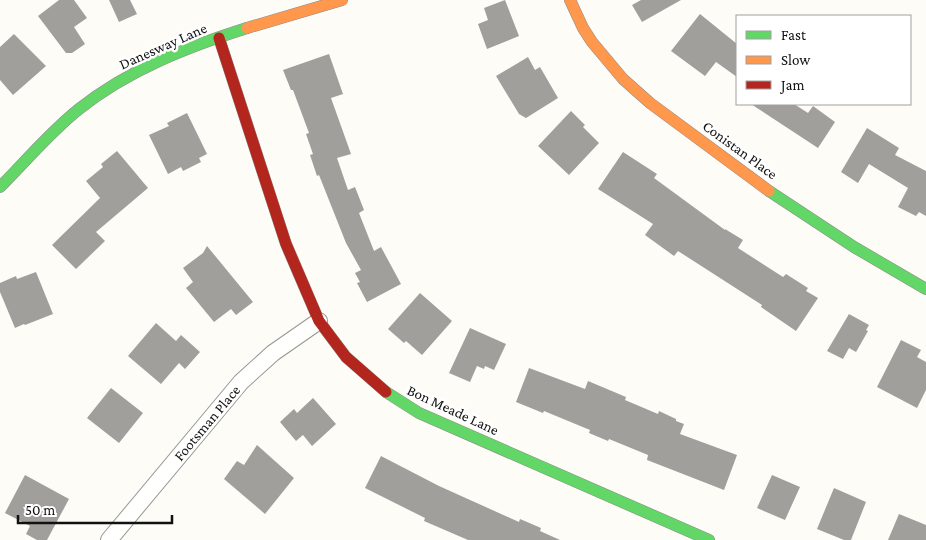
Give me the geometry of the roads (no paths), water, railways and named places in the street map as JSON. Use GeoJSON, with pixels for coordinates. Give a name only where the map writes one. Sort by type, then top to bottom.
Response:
{"type":"FeatureCollection","features":[{"type":"Feature","properties":{"kind":"street","name":"Danesway Lane"},"geometry":{"type":"LineString","coordinates":[[0,187],[71,116],[97,96],[145,67],[184,50],[342,0]]}},
{"type":"Feature","properties":{"kind":"street","name":"Conistan Place"},"geometry":{"type":"LineString","coordinates":[[570,0],[584,30],[603,58],[629,85],[650,103],[796,210],[926,289]]}},
{"type":"Feature","properties":{"kind":"street","name":"Bon Meade Lane"},"geometry":{"type":"LineString","coordinates":[[220,38],[286,244],[303,288],[319,321],[346,357],[376,386],[419,413],[709,540]]}},
{"type":"Feature","properties":{"kind":"street","name":"Footsman Place"},"geometry":{"type":"LineString","coordinates":[[109,540],[241,382],[273,353],[319,321]]}}]}
